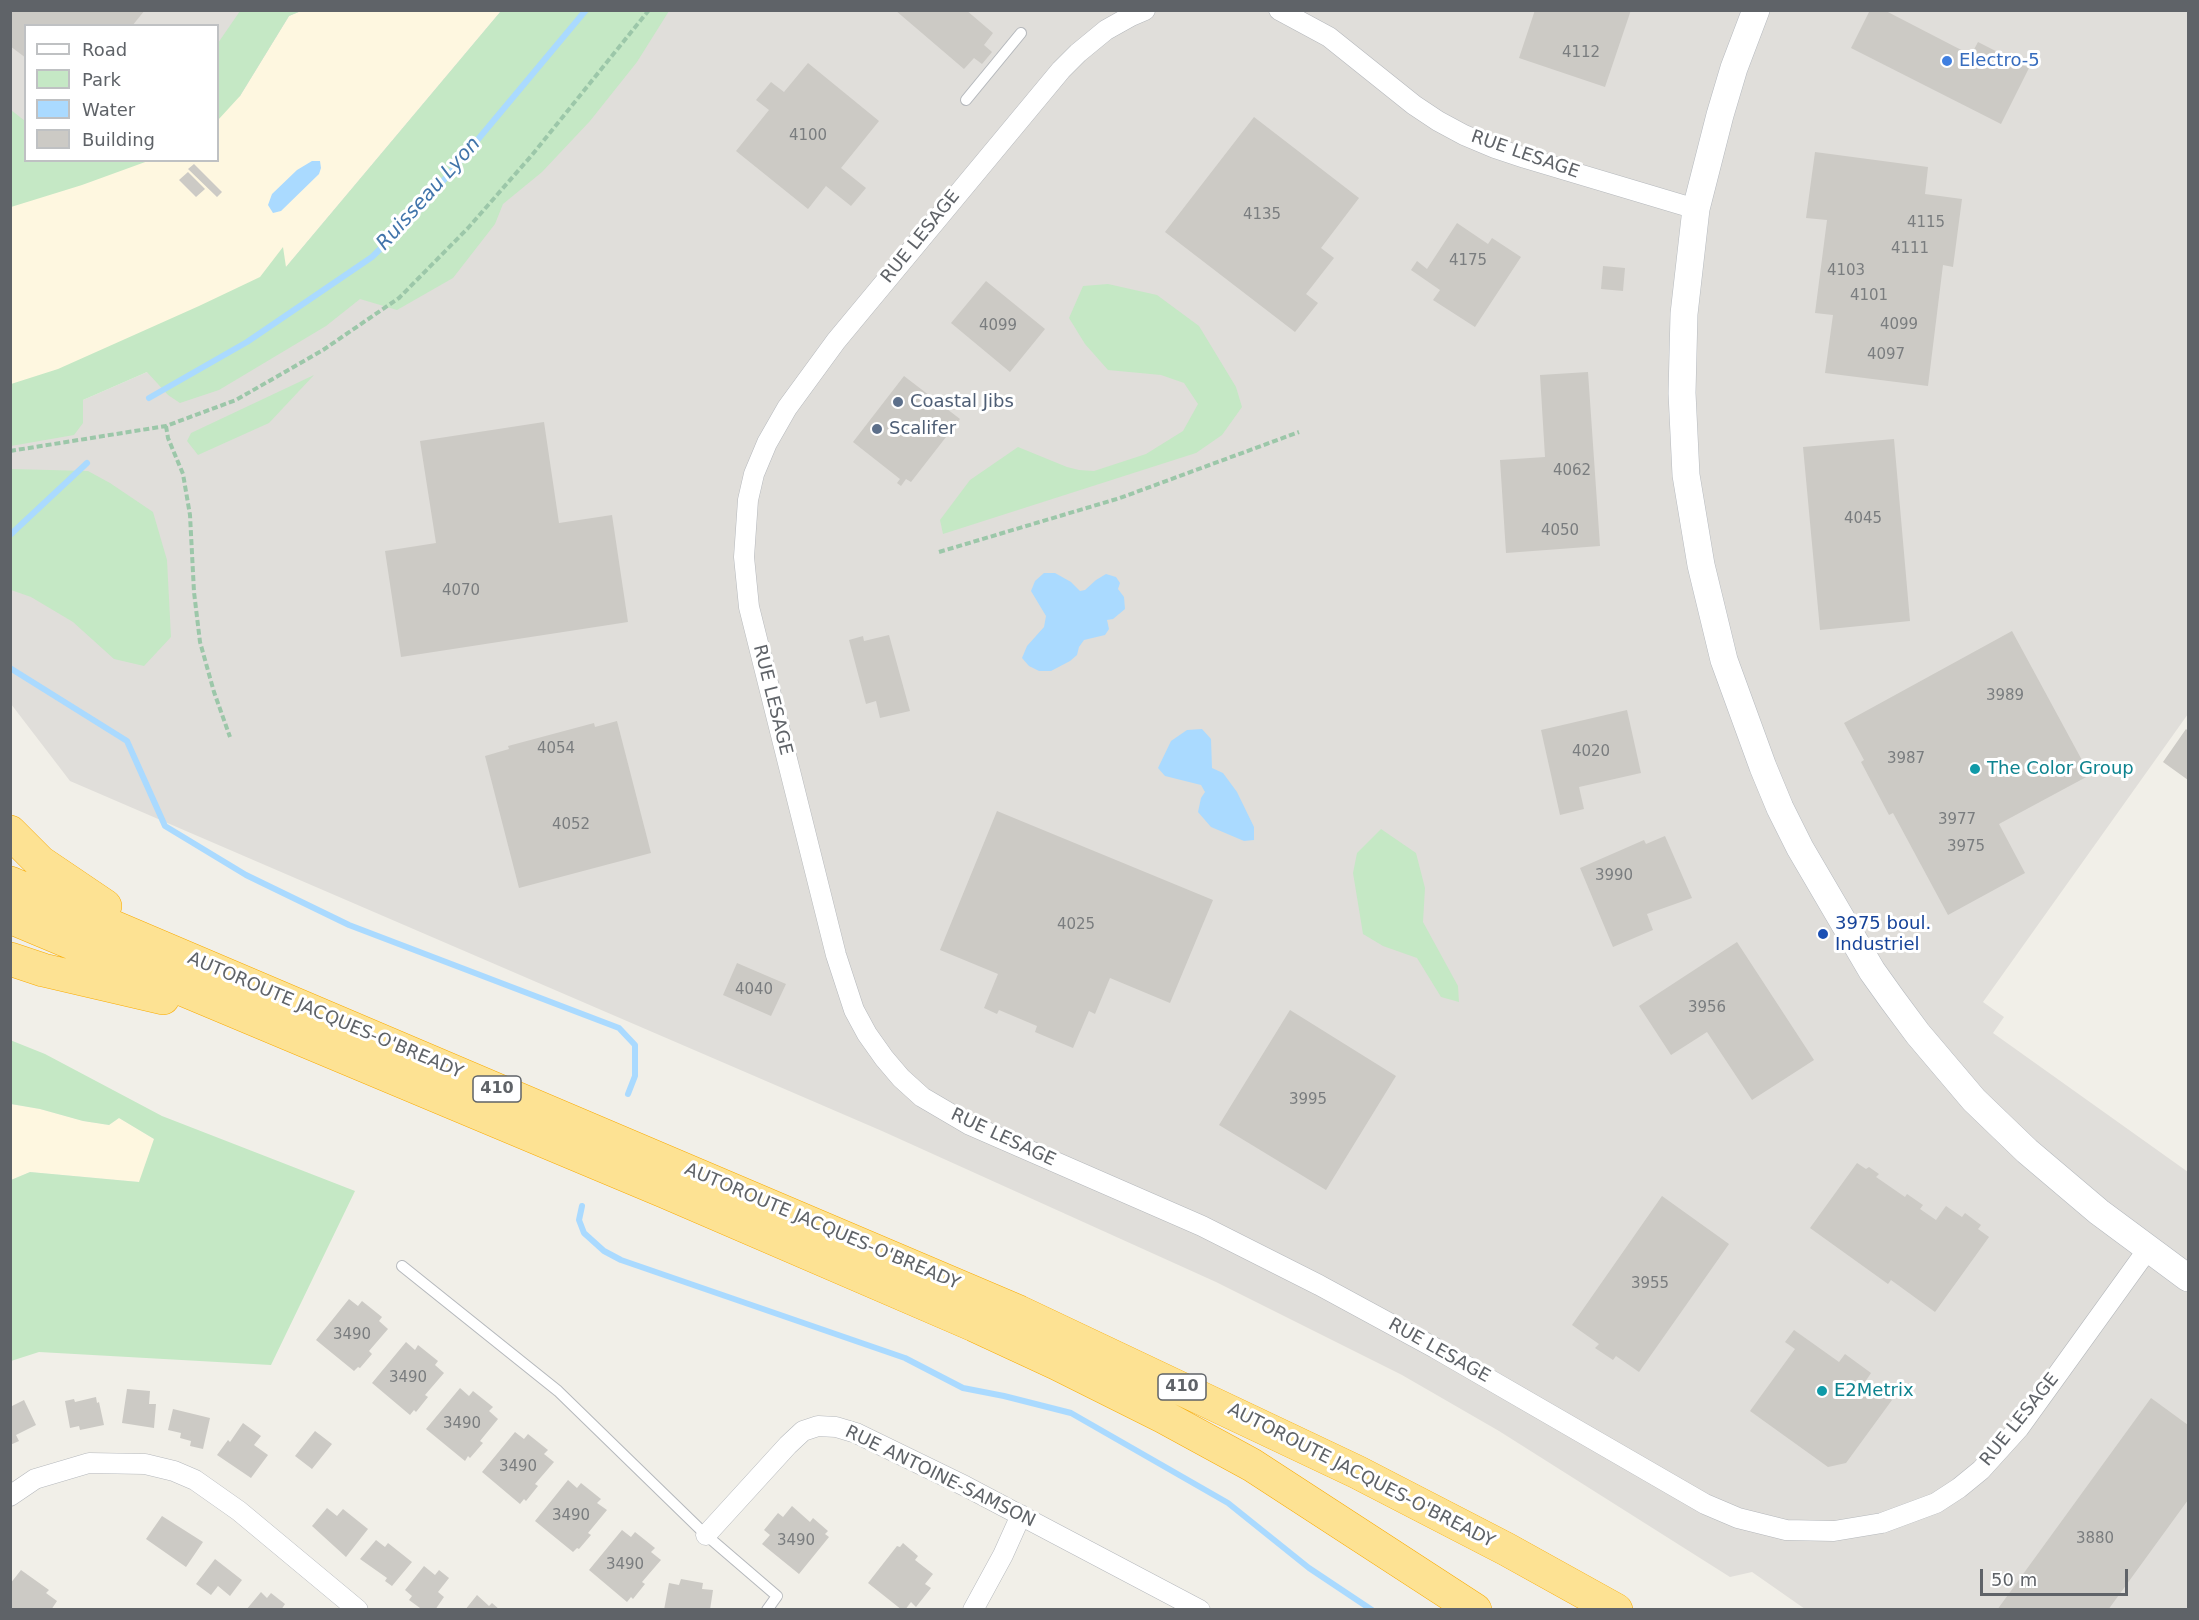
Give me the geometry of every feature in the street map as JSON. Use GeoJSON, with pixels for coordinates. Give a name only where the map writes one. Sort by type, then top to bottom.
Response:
{"type":"FeatureCollection","features":[{"type":"Feature","properties":{"kind":"highway"},"geometry":{"type":"LineString","coordinates":[[10,832],[34,858],[63,879],[207,966]]}},
{"type":"Feature","properties":{"kind":"highway","name":"AUTOROUTE JACQUES-O'BREADY"},"geometry":{"type":"LineString","coordinates":[[10,883],[1061,1331],[1357,1472],[1506,1549],[1616,1610]]}},
{"type":"Feature","properties":{"kind":"highway","name":"AUTOROUTE JACQUES-O'BREADY"},"geometry":{"type":"LineString","coordinates":[[10,917],[666,1192],[974,1325],[1164,1417],[1252,1465],[1475,1610]]}},
{"type":"Feature","properties":{"kind":"highway"},"geometry":{"type":"LineString","coordinates":[[10,959],[42,970],[253,1019]]}},
{"type":"Feature","properties":{"kind":"main road"},"geometry":{"type":"LineString","coordinates":[[1756,10],[1734,68],[1696,209],[1684,314],[1683,443],[1693,526],[1711,613],[1724,660],[1780,808],[1807,861],[1872,970],[1918,1034],[1974,1100],[2027,1151],[2099,1212],[2188,1278]]}},
{"type":"Feature","properties":{"kind":"street","name":"RUE LESAGE"},"geometry":{"type":"LineString","coordinates":[[1145,10],[1106,30],[1060,70],[836,341],[787,408],[767,443],[754,474],[747,500],[744,557],[749,607],[839,964],[854,1010],[884,1058],[922,1097],[968,1124],[1202,1226],[1319,1285],[1435,1348],[1684,1493],[1738,1518],[1786,1530],[1834,1531],[1882,1523],[1936,1503],[1959,1488],[1988,1463],[2019,1428],[2148,1249]]}},
{"type":"Feature","properties":{"kind":"street","name":"RUE LESAGE"},"geometry":{"type":"LineString","coordinates":[[1280,10],[1329,37],[1414,105],[1464,135],[1515,154],[1696,209]]}},
{"type":"Feature","properties":{"kind":"street","name":"RUE ANTOINE-SAMSON"},"geometry":{"type":"LineString","coordinates":[[706,1535],[803,1431],[818,1426],[836,1427],[856,1433],[1021,1515],[1200,1610]]}},
{"type":"Feature","properties":{"kind":"street"},"geometry":{"type":"LineString","coordinates":[[10,1496],[35,1479],[89,1463],[145,1464],[174,1471],[195,1480],[239,1511],[358,1610]]}},
{"type":"Feature","properties":{"kind":"street"},"geometry":{"type":"LineString","coordinates":[[973,1610],[1003,1555],[1021,1515]]}},
{"type":"Feature","properties":{"kind":"lane"},"geometry":{"type":"LineString","coordinates":[[966,100],[1022,33]]}},
{"type":"Feature","properties":{"kind":"lane"},"geometry":{"type":"LineString","coordinates":[[402,1266],[558,1390],[706,1535],[777,1596],[767,1610]]}},
{"type":"Feature","properties":{"kind":"path"},"geometry":{"type":"LineString","coordinates":[[10,451],[166,426],[236,400],[323,350],[399,298],[468,228],[532,155],[650,10]]}},
{"type":"Feature","properties":{"kind":"path"},"geometry":{"type":"LineString","coordinates":[[166,426],[168,438],[183,474],[190,515],[194,592],[200,642],[230,737]]}},
{"type":"Feature","properties":{"kind":"path"},"geometry":{"type":"LineString","coordinates":[[939,552],[1120,498],[1299,432]]}},
{"type":"Feature","properties":{"kind":"shaded area"},"geometry":{"type":"Polygon","coordinates":[[[11,11],[301,11],[289,16],[240,96],[219,105],[219,24],[24,24],[25,162],[11,190],[11,11]]]}},
{"type":"Feature","properties":{"kind":"shaded area"},"geometry":{"type":"Polygon","coordinates":[[[301,11],[501,11],[286,267],[11,419],[10,190],[80,162],[219,162],[219,105],[240,96],[289,16],[301,11]]]}},
{"type":"Feature","properties":{"kind":"shaded area"},"geometry":{"type":"Polygon","coordinates":[[[501,11],[2188,11],[2188,714],[1983,1002],[2004,1017],[1993,1033],[2188,1172],[2188,1609],[1805,1609],[1752,1572],[1730,1577],[1499,1431],[1402,1375],[1216,1282],[882,1131],[70,781],[11,704],[11,419],[83,400],[147,372],[286,267],[501,11]]]}},
{"type":"Feature","properties":{"kind":"shaded area"},"geometry":{"type":"Polygon","coordinates":[[[10,1104],[109,1125],[119,1118],[154,1139],[140,1182],[30,1172],[11,1180],[10,1104]]]}},
{"type":"Feature","properties":{"kind":"green space"},"geometry":{"type":"Polygon","coordinates":[[[240,11],[301,11],[289,16],[240,96],[219,119],[219,42],[240,11]]]}},
{"type":"Feature","properties":{"kind":"green space"},"geometry":{"type":"Polygon","coordinates":[[[501,11],[669,11],[637,62],[590,121],[542,172],[503,204],[495,224],[453,278],[397,310],[360,299],[326,326],[219,390],[180,403],[168,395],[147,372],[83,400],[83,423],[74,435],[11,446],[11,384],[58,369],[260,277],[283,247],[286,267],[501,11]]]}},
{"type":"Feature","properties":{"kind":"green space"},"geometry":{"type":"Polygon","coordinates":[[[11,110],[24,120],[24,162],[145,162],[82,185],[11,207],[11,110]]]}},
{"type":"Feature","properties":{"kind":"green space"},"geometry":{"type":"Polygon","coordinates":[[[1108,284],[1157,295],[1199,326],[1236,387],[1242,407],[1222,435],[1196,453],[943,534],[940,520],[970,480],[1018,447],[1067,467],[1094,471],[1146,454],[1183,431],[1198,404],[1184,383],[1161,375],[1108,370],[1085,344],[1069,318],[1083,286],[1108,284]]]}},
{"type":"Feature","properties":{"kind":"green space"},"geometry":{"type":"Polygon","coordinates":[[[314,375],[269,423],[198,455],[187,441],[191,433],[314,375]]]}},
{"type":"Feature","properties":{"kind":"green space"},"geometry":{"type":"Polygon","coordinates":[[[11,469],[88,471],[153,512],[167,560],[171,637],[144,666],[114,659],[73,622],[31,597],[11,590],[11,469]]]}},
{"type":"Feature","properties":{"kind":"green space"},"geometry":{"type":"Polygon","coordinates":[[[1381,829],[1416,853],[1425,888],[1423,922],[1458,986],[1459,1002],[1441,997],[1417,958],[1383,946],[1363,934],[1353,873],[1357,853],[1381,829]]]}},
{"type":"Feature","properties":{"kind":"green space"},"geometry":{"type":"Polygon","coordinates":[[[10,1040],[45,1054],[162,1116],[355,1191],[271,1365],[39,1352],[11,1361],[11,1180],[30,1172],[139,1182],[154,1139],[119,1118],[109,1125],[11,1104],[10,1040]]]}},
{"type":"Feature","properties":{"kind":"water"},"geometry":{"type":"Polygon","coordinates":[[[312,161],[320,161],[319,174],[281,211],[273,213],[268,205],[272,194],[297,170],[312,161]]]}},
{"type":"Feature","properties":{"kind":"water"},"geometry":{"type":"Polygon","coordinates":[[[1044,573],[1055,573],[1071,582],[1080,591],[1085,590],[1106,574],[1116,577],[1120,583],[1118,589],[1124,597],[1125,609],[1113,619],[1107,620],[1109,629],[1105,635],[1084,640],[1077,655],[1051,671],[1039,671],[1029,666],[1022,658],[1027,646],[1044,627],[1046,616],[1031,591],[1035,581],[1044,573]]]}},
{"type":"Feature","properties":{"kind":"water"},"geometry":{"type":"Polygon","coordinates":[[[1202,729],[1211,739],[1212,768],[1223,773],[1237,792],[1254,827],[1254,840],[1244,841],[1211,827],[1198,812],[1205,792],[1201,785],[1165,776],[1158,768],[1171,741],[1187,730],[1202,729]]]}},
{"type":"Feature","properties":{"kind":"building"},"geometry":{"type":"Polygon","coordinates":[[[10,10],[145,10],[134,24],[24,24],[24,56],[10,46],[10,10]]]}},
{"type":"Feature","properties":{"kind":"building"},"geometry":{"type":"Polygon","coordinates":[[[895,10],[966,10],[993,33],[984,45],[992,52],[982,64],[974,58],[964,69],[895,10]]]}},
{"type":"Feature","properties":{"kind":"building"},"geometry":{"type":"Polygon","coordinates":[[[1535,10],[1631,10],[1605,87],[1519,58],[1535,10]]]}},
{"type":"Feature","properties":{"kind":"building","name":"Electro-5"},"geometry":{"type":"Polygon","coordinates":[[[1870,10],[1884,10],[1971,55],[1978,42],[2029,68],[2001,124],[1851,48],[1870,10]]]}},
{"type":"Feature","properties":{"kind":"building"},"geometry":{"type":"Polygon","coordinates":[[[808,63],[879,121],[841,168],[866,188],[851,206],[826,186],[808,209],[736,151],[769,110],[756,100],[771,82],[784,92],[808,63]]]}},
{"type":"Feature","properties":{"kind":"building"},"geometry":{"type":"Polygon","coordinates":[[[1254,117],[1359,198],[1321,248],[1334,258],[1306,294],[1318,303],[1295,332],[1165,232],[1254,117]]]}},
{"type":"Feature","properties":{"kind":"building"},"geometry":{"type":"Polygon","coordinates":[[[1815,152],[1928,167],[1925,194],[1962,199],[1953,267],[1943,265],[1928,386],[1825,373],[1833,315],[1815,313],[1827,220],[1806,218],[1815,152]]]}},
{"type":"Feature","properties":{"kind":"building"},"geometry":{"type":"Polygon","coordinates":[[[194,164],[222,192],[217,197],[188,169],[194,164]]]}},
{"type":"Feature","properties":{"kind":"building"},"geometry":{"type":"Polygon","coordinates":[[[188,172],[205,189],[196,197],[179,180],[188,172]]]}},
{"type":"Feature","properties":{"kind":"building"},"geometry":{"type":"Polygon","coordinates":[[[1457,223],[1488,244],[1492,238],[1521,257],[1475,327],[1433,300],[1440,290],[1411,270],[1417,261],[1427,269],[1457,223]]]}},
{"type":"Feature","properties":{"kind":"building"},"geometry":{"type":"Polygon","coordinates":[[[1603,266],[1625,268],[1623,291],[1601,289],[1603,266]]]}},
{"type":"Feature","properties":{"kind":"building"},"geometry":{"type":"Polygon","coordinates":[[[986,281],[1045,329],[1010,372],[951,323],[986,281]]]}},
{"type":"Feature","properties":{"kind":"building"},"geometry":{"type":"Polygon","coordinates":[[[1588,372],[1600,546],[1506,553],[1500,460],[1545,457],[1540,375],[1588,372]]]}},
{"type":"Feature","properties":{"kind":"building"},"geometry":{"type":"Polygon","coordinates":[[[904,376],[960,419],[911,482],[906,479],[901,486],[897,483],[900,479],[853,442],[904,376]]]}},
{"type":"Feature","properties":{"kind":"building"},"geometry":{"type":"Polygon","coordinates":[[[544,422],[559,523],[612,515],[628,622],[401,657],[385,551],[436,543],[420,441],[544,422]]]}},
{"type":"Feature","properties":{"kind":"building"},"geometry":{"type":"Polygon","coordinates":[[[1894,439],[1910,621],[1820,630],[1803,447],[1894,439]]]}},
{"type":"Feature","properties":{"kind":"building","name":"The Color Group"},"geometry":{"type":"Polygon","coordinates":[[[2012,631],[2090,775],[1999,824],[2025,873],[1948,915],[1893,813],[1889,815],[1861,762],[1864,760],[1844,723],[2012,631]]]}},
{"type":"Feature","properties":{"kind":"building"},"geometry":{"type":"Polygon","coordinates":[[[889,635],[910,711],[880,718],[876,701],[866,704],[849,640],[863,636],[864,641],[889,635]]]}},
{"type":"Feature","properties":{"kind":"building"},"geometry":{"type":"Polygon","coordinates":[[[1627,710],[1641,773],[1579,787],[1584,809],[1560,815],[1541,730],[1627,710]]]}},
{"type":"Feature","properties":{"kind":"building"},"geometry":{"type":"Polygon","coordinates":[[[617,721],[651,853],[519,888],[485,756],[509,749],[508,746],[594,723],[595,727],[617,721]]]}},
{"type":"Feature","properties":{"kind":"building"},"geometry":{"type":"Polygon","coordinates":[[[2186,729],[2188,731],[2188,780],[2163,762],[2186,729]]]}},
{"type":"Feature","properties":{"kind":"building"},"geometry":{"type":"Polygon","coordinates":[[[997,811],[1213,900],[1170,1003],[1110,978],[1095,1014],[1089,1011],[1073,1048],[1035,1032],[1037,1026],[999,1010],[997,1014],[984,1008],[998,974],[940,950],[997,811]]]}},
{"type":"Feature","properties":{"kind":"building"},"geometry":{"type":"Polygon","coordinates":[[[1665,836],[1692,898],[1647,914],[1653,930],[1613,947],[1580,868],[1644,840],[1646,844],[1665,836]]]}},
{"type":"Feature","properties":{"kind":"building"},"geometry":{"type":"Polygon","coordinates":[[[1737,942],[1814,1060],[1752,1100],[1707,1032],[1671,1055],[1639,1006],[1737,942]]]}},
{"type":"Feature","properties":{"kind":"building"},"geometry":{"type":"Polygon","coordinates":[[[737,963],[786,984],[771,1016],[723,995],[737,963]]]}},
{"type":"Feature","properties":{"kind":"building"},"geometry":{"type":"Polygon","coordinates":[[[1290,1010],[1396,1076],[1326,1190],[1219,1125],[1290,1010]]]}},
{"type":"Feature","properties":{"kind":"building"},"geometry":{"type":"Polygon","coordinates":[[[1857,1163],[1866,1169],[1869,1167],[1879,1174],[1876,1177],[1905,1197],[1907,1194],[1923,1205],[1920,1209],[1936,1220],[1946,1206],[1962,1217],[1965,1213],[1981,1225],[1978,1229],[1989,1237],[1935,1312],[1891,1280],[1888,1284],[1810,1228],[1857,1163]]]}},
{"type":"Feature","properties":{"kind":"building"},"geometry":{"type":"Polygon","coordinates":[[[1662,1196],[1729,1244],[1639,1372],[1616,1356],[1613,1360],[1595,1348],[1599,1344],[1572,1325],[1662,1196]]]}},
{"type":"Feature","properties":{"kind":"building"},"geometry":{"type":"Polygon","coordinates":[[[349,1299],[358,1306],[362,1301],[382,1317],[379,1321],[388,1329],[369,1351],[372,1354],[360,1368],[354,1371],[316,1340],[349,1299]]]}},
{"type":"Feature","properties":{"kind":"building","name":"E2Metrix"},"geometry":{"type":"Polygon","coordinates":[[[1794,1330],[1839,1362],[1845,1354],[1871,1373],[1865,1382],[1892,1400],[1846,1463],[1828,1467],[1750,1411],[1795,1349],[1785,1342],[1794,1330]]]}},
{"type":"Feature","properties":{"kind":"building"},"geometry":{"type":"Polygon","coordinates":[[[406,1342],[415,1350],[418,1345],[438,1361],[435,1365],[444,1373],[425,1395],[428,1397],[416,1412],[414,1410],[410,1415],[372,1383],[406,1342]]]}},
{"type":"Feature","properties":{"kind":"building"},"geometry":{"type":"Polygon","coordinates":[[[460,1388],[469,1396],[473,1391],[493,1407],[489,1411],[498,1419],[480,1441],[483,1443],[465,1461],[426,1429],[460,1388]]]}},
{"type":"Feature","properties":{"kind":"building"},"geometry":{"type":"Polygon","coordinates":[[[127,1389],[150,1391],[149,1404],[156,1404],[154,1428],[122,1423],[127,1389]]]}},
{"type":"Feature","properties":{"kind":"building"},"geometry":{"type":"Polygon","coordinates":[[[96,1397],[104,1425],[80,1430],[79,1426],[70,1428],[65,1401],[74,1399],[75,1402],[96,1397]]]}},
{"type":"Feature","properties":{"kind":"building"},"geometry":{"type":"Polygon","coordinates":[[[2151,1398],[2188,1425],[2188,1500],[2108,1610],[1997,1610],[2151,1398]]]}},
{"type":"Feature","properties":{"kind":"building"},"geometry":{"type":"Polygon","coordinates":[[[24,1400],[36,1425],[16,1435],[19,1441],[10,1445],[10,1407],[24,1400]]]}},
{"type":"Feature","properties":{"kind":"building"},"geometry":{"type":"Polygon","coordinates":[[[173,1409],[210,1418],[203,1449],[190,1446],[191,1441],[180,1438],[181,1433],[168,1430],[173,1409]]]}},
{"type":"Feature","properties":{"kind":"building"},"geometry":{"type":"Polygon","coordinates":[[[243,1423],[261,1436],[254,1445],[268,1455],[251,1478],[217,1455],[228,1440],[230,1442],[243,1423]]]}},
{"type":"Feature","properties":{"kind":"building"},"geometry":{"type":"Polygon","coordinates":[[[315,1431],[332,1444],[312,1469],[295,1456],[315,1431]]]}},
{"type":"Feature","properties":{"kind":"building"},"geometry":{"type":"Polygon","coordinates":[[[515,1432],[524,1439],[528,1434],[548,1450],[544,1454],[554,1462],[535,1484],[538,1486],[526,1501],[524,1499],[520,1504],[482,1472],[515,1432]]]}},
{"type":"Feature","properties":{"kind":"building"},"geometry":{"type":"Polygon","coordinates":[[[568,1480],[577,1488],[581,1483],[601,1499],[597,1503],[607,1510],[588,1533],[591,1535],[579,1549],[573,1552],[535,1521],[568,1480]]]}},
{"type":"Feature","properties":{"kind":"building"},"geometry":{"type":"Polygon","coordinates":[[[792,1506],[810,1522],[813,1518],[828,1531],[825,1534],[829,1537],[799,1574],[762,1544],[770,1535],[764,1530],[778,1513],[783,1517],[792,1506]]]}},
{"type":"Feature","properties":{"kind":"building"},"geometry":{"type":"Polygon","coordinates":[[[327,1508],[337,1516],[343,1509],[368,1529],[346,1557],[312,1526],[327,1508]]]}},
{"type":"Feature","properties":{"kind":"building"},"geometry":{"type":"Polygon","coordinates":[[[162,1516],[203,1542],[186,1567],[146,1539],[162,1516]]]}},
{"type":"Feature","properties":{"kind":"building"},"geometry":{"type":"Polygon","coordinates":[[[622,1530],[631,1537],[635,1532],[655,1548],[651,1552],[661,1560],[642,1582],[645,1584],[633,1599],[631,1597],[627,1602],[589,1570],[622,1530]]]}},
{"type":"Feature","properties":{"kind":"building"},"geometry":{"type":"Polygon","coordinates":[[[376,1540],[385,1547],[388,1543],[412,1562],[392,1586],[385,1581],[387,1578],[360,1559],[376,1540]]]}},
{"type":"Feature","properties":{"kind":"building"},"geometry":{"type":"Polygon","coordinates":[[[903,1543],[918,1556],[915,1560],[933,1574],[925,1584],[931,1588],[916,1607],[911,1602],[905,1610],[868,1583],[897,1546],[900,1547],[903,1543]]]}},
{"type":"Feature","properties":{"kind":"building"},"geometry":{"type":"Polygon","coordinates":[[[215,1559],[242,1580],[230,1596],[218,1586],[211,1595],[196,1584],[215,1559]]]}},
{"type":"Feature","properties":{"kind":"building"},"geometry":{"type":"Polygon","coordinates":[[[424,1566],[435,1575],[439,1570],[449,1578],[438,1592],[444,1597],[435,1610],[419,1610],[420,1608],[409,1600],[412,1596],[405,1590],[424,1566]]]}},
{"type":"Feature","properties":{"kind":"building"},"geometry":{"type":"Polygon","coordinates":[[[21,1570],[49,1590],[46,1593],[57,1601],[51,1610],[10,1610],[10,1584],[21,1570]]]}},
{"type":"Feature","properties":{"kind":"building"},"geometry":{"type":"Polygon","coordinates":[[[681,1579],[703,1583],[702,1589],[713,1590],[710,1610],[664,1610],[669,1583],[679,1585],[681,1579]]]}},
{"type":"Feature","properties":{"kind":"building"},"geometry":{"type":"Polygon","coordinates":[[[261,1592],[267,1598],[271,1593],[285,1604],[281,1610],[246,1610],[261,1592]]]}},
{"type":"Feature","properties":{"kind":"building"},"geometry":{"type":"Polygon","coordinates":[[[477,1595],[489,1606],[492,1603],[500,1610],[465,1610],[477,1595]]]}},
{"type":"Feature","properties":{"kind":"waterway","name":"Ruisseau Lyon"},"geometry":{"type":"LineString","coordinates":[[149,398],[247,342],[372,257],[414,216],[586,10]]}},
{"type":"Feature","properties":{"kind":"waterway","name":"Ruisseau Lyon"},"geometry":{"type":"LineString","coordinates":[[10,535],[87,463]]}},
{"type":"Feature","properties":{"kind":"waterway"},"geometry":{"type":"LineString","coordinates":[[10,668],[127,741],[165,826],[246,875],[349,925],[619,1028],[635,1045],[635,1076],[628,1094]]}},
{"type":"Feature","properties":{"kind":"waterway"},"geometry":{"type":"LineString","coordinates":[[582,1206],[579,1220],[584,1233],[604,1251],[621,1260],[905,1358],[963,1388],[1071,1413],[1228,1503],[1309,1568],[1372,1610]]}},
{"type":"Feature","properties":{"kind":"place","name":"Electro-5"},"geometry":{"type":"Point","coordinates":[1947,61]}},
{"type":"Feature","properties":{"kind":"place","name":"Coastal Jibs"},"geometry":{"type":"Point","coordinates":[898,402]}},
{"type":"Feature","properties":{"kind":"place","name":"Scalifer"},"geometry":{"type":"Point","coordinates":[877,429]}},
{"type":"Feature","properties":{"kind":"place","name":"The Color Group"},"geometry":{"type":"Point","coordinates":[1975,769]}},
{"type":"Feature","properties":{"kind":"place","name":"3975 boul. Industriel"},"geometry":{"type":"Point","coordinates":[1823,934]}},
{"type":"Feature","properties":{"kind":"place","name":"E2Metrix"},"geometry":{"type":"Point","coordinates":[1822,1391]}}]}
